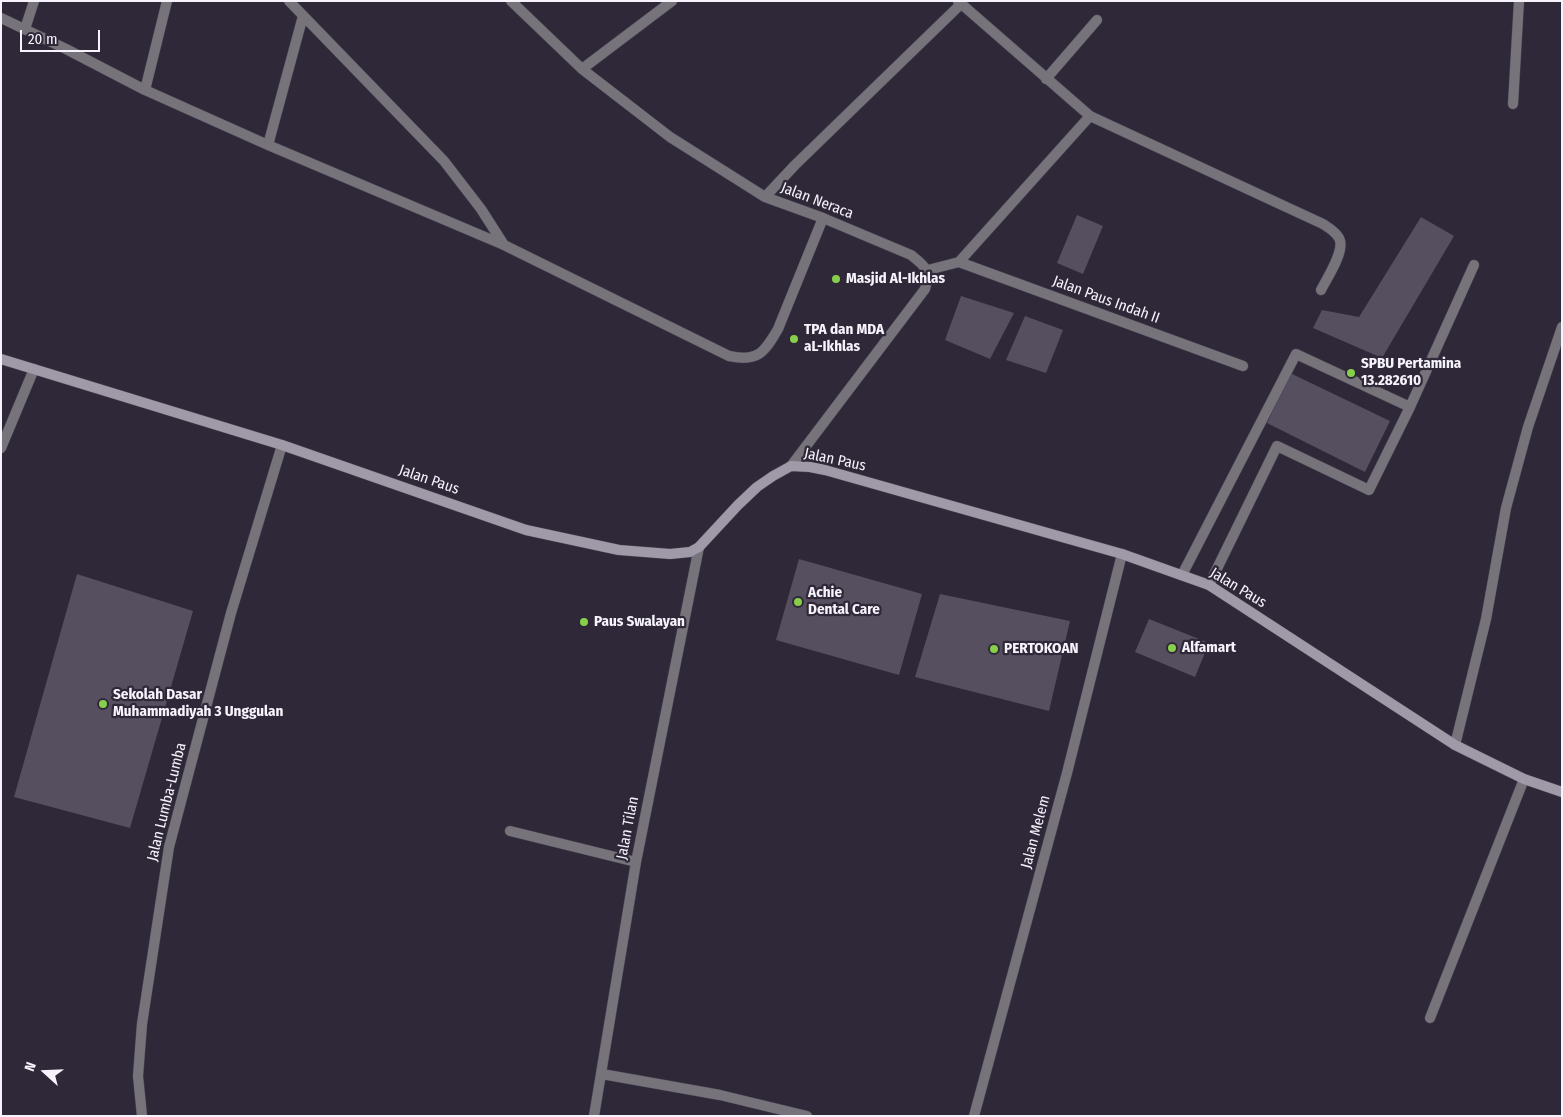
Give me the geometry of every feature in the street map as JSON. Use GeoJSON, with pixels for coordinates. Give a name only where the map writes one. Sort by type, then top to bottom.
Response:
{"type":"FeatureCollection","features":[{"type":"Feature","properties":{"kind":"main road","name":"Jalan Paus"},"geometry":{"type":"LineString","coordinates":[[1,359],[282,445],[526,530],[619,550],[670,554],[690,552],[700,547],[738,505],[757,487],[773,476],[792,466],[825,470],[1122,554],[1209,585],[1455,745],[1524,779],[1562,792]]}},
{"type":"Feature","properties":{"kind":"street"},"geometry":{"type":"LineString","coordinates":[[25,29],[34,1]]}},
{"type":"Feature","properties":{"kind":"street"},"geometry":{"type":"LineString","coordinates":[[145,90],[167,1]]}},
{"type":"Feature","properties":{"kind":"street"},"geometry":{"type":"LineString","coordinates":[[289,1],[444,161],[482,209],[504,245]]}},
{"type":"Feature","properties":{"kind":"street","name":"Jalan Neraca"},"geometry":{"type":"LineString","coordinates":[[512,1],[582,69],[670,137],[765,197],[823,218],[911,255],[928,270]]}},
{"type":"Feature","properties":{"kind":"street"},"geometry":{"type":"LineString","coordinates":[[582,69],[672,1]]}},
{"type":"Feature","properties":{"kind":"street"},"geometry":{"type":"LineString","coordinates":[[1513,104],[1519,1]]}},
{"type":"Feature","properties":{"kind":"street"},"geometry":{"type":"LineString","coordinates":[[765,197],[959,2],[1090,116],[1323,224],[1333,231],[1339,238],[1341,246],[1321,290]]}},
{"type":"Feature","properties":{"kind":"street"},"geometry":{"type":"LineString","coordinates":[[268,145],[303,16]]}},
{"type":"Feature","properties":{"kind":"street"},"geometry":{"type":"LineString","coordinates":[[1,18],[145,90],[268,145],[504,245],[729,356],[744,359],[758,355],[769,345],[778,330],[823,218]]}},
{"type":"Feature","properties":{"kind":"street"},"geometry":{"type":"LineString","coordinates":[[1046,79],[1097,20]]}},
{"type":"Feature","properties":{"kind":"street"},"geometry":{"type":"LineString","coordinates":[[792,466],[925,289],[928,270],[959,262],[1090,116]]}},
{"type":"Feature","properties":{"kind":"street","name":"Jalan Paus Indah II"},"geometry":{"type":"LineString","coordinates":[[959,262],[1243,366]]}},
{"type":"Feature","properties":{"kind":"street"},"geometry":{"type":"LineString","coordinates":[[1209,585],[1277,446],[1369,490],[1410,407],[1474,265]]}},
{"type":"Feature","properties":{"kind":"street"},"geometry":{"type":"LineString","coordinates":[[1455,745],[1486,619],[1506,508],[1528,427],[1562,326]]}},
{"type":"Feature","properties":{"kind":"street"},"geometry":{"type":"LineString","coordinates":[[1182,575],[1296,354],[1410,407]]}},
{"type":"Feature","properties":{"kind":"street"},"geometry":{"type":"LineString","coordinates":[[1,448],[34,368]]}},
{"type":"Feature","properties":{"kind":"street","name":"Jalan Lumba-Lumba"},"geometry":{"type":"LineString","coordinates":[[142,1116],[138,1076],[142,1024],[169,847],[231,613],[282,445]]}},
{"type":"Feature","properties":{"kind":"street","name":"Jalan Tilan"},"geometry":{"type":"LineString","coordinates":[[594,1116],[636,862],[700,547]]}},
{"type":"Feature","properties":{"kind":"street","name":"Jalan Melem"},"geometry":{"type":"LineString","coordinates":[[974,1116],[1067,773],[1122,554]]}},
{"type":"Feature","properties":{"kind":"street"},"geometry":{"type":"LineString","coordinates":[[1430,1018],[1524,779]]}},
{"type":"Feature","properties":{"kind":"street"},"geometry":{"type":"LineString","coordinates":[[510,831],[636,862]]}},
{"type":"Feature","properties":{"kind":"street"},"geometry":{"type":"LineString","coordinates":[[602,1074],[720,1095],[807,1116]]}},
{"type":"Feature","properties":{"kind":"building"},"geometry":{"type":"Polygon","coordinates":[[[1077,215],[1103,226],[1083,274],[1057,263],[1077,215]]]}},
{"type":"Feature","properties":{"kind":"building"},"geometry":{"type":"Polygon","coordinates":[[[1421,217],[1454,236],[1382,358],[1313,328],[1322,310],[1359,317],[1421,217]]]}},
{"type":"Feature","properties":{"kind":"building"},"geometry":{"type":"Polygon","coordinates":[[[961,296],[1014,313],[990,359],[945,340],[961,296]]]}},
{"type":"Feature","properties":{"kind":"building"},"geometry":{"type":"Polygon","coordinates":[[[1025,316],[1063,330],[1046,373],[1006,360],[1025,316]]]}},
{"type":"Feature","properties":{"kind":"building"},"geometry":{"type":"Polygon","coordinates":[[[1290,373],[1390,421],[1365,472],[1267,423],[1290,373]]]}},
{"type":"Feature","properties":{"kind":"building"},"geometry":{"type":"Polygon","coordinates":[[[799,559],[922,594],[899,675],[776,640],[799,559]]]}},
{"type":"Feature","properties":{"kind":"building","name":"Sekolah Dasar Muhammadiyah 3 Unggulan"},"geometry":{"type":"Polygon","coordinates":[[[77,574],[193,611],[130,828],[14,797],[77,574]]]}},
{"type":"Feature","properties":{"kind":"building","name":"PERTOKOAN"},"geometry":{"type":"Polygon","coordinates":[[[940,594],[1070,621],[1049,711],[915,677],[940,594]]]}},
{"type":"Feature","properties":{"kind":"building","name":"Alfamart"},"geometry":{"type":"Polygon","coordinates":[[[1149,619],[1209,643],[1195,677],[1135,652],[1149,619]]]}},
{"type":"Feature","properties":{"kind":"place","name":"Masjid Al-Ikhlas"},"geometry":{"type":"Point","coordinates":[836,279]}},
{"type":"Feature","properties":{"kind":"place","name":"TPA dan MDA aL-Ikhlas"},"geometry":{"type":"Point","coordinates":[794,339]}},
{"type":"Feature","properties":{"kind":"place","name":"SPBU Pertamina 13.282610"},"geometry":{"type":"Point","coordinates":[1351,373]}},
{"type":"Feature","properties":{"kind":"place","name":"Achie Dental Care"},"geometry":{"type":"Point","coordinates":[798,602]}},
{"type":"Feature","properties":{"kind":"place","name":"Paus Swalayan"},"geometry":{"type":"Point","coordinates":[584,622]}},
{"type":"Feature","properties":{"kind":"place","name":"Alfamart"},"geometry":{"type":"Point","coordinates":[1172,648]}},
{"type":"Feature","properties":{"kind":"place","name":"PERTOKOAN"},"geometry":{"type":"Point","coordinates":[994,649]}},
{"type":"Feature","properties":{"kind":"place","name":"Sekolah Dasar Muhammadiyah 3 Unggulan"},"geometry":{"type":"Point","coordinates":[103,704]}}]}
